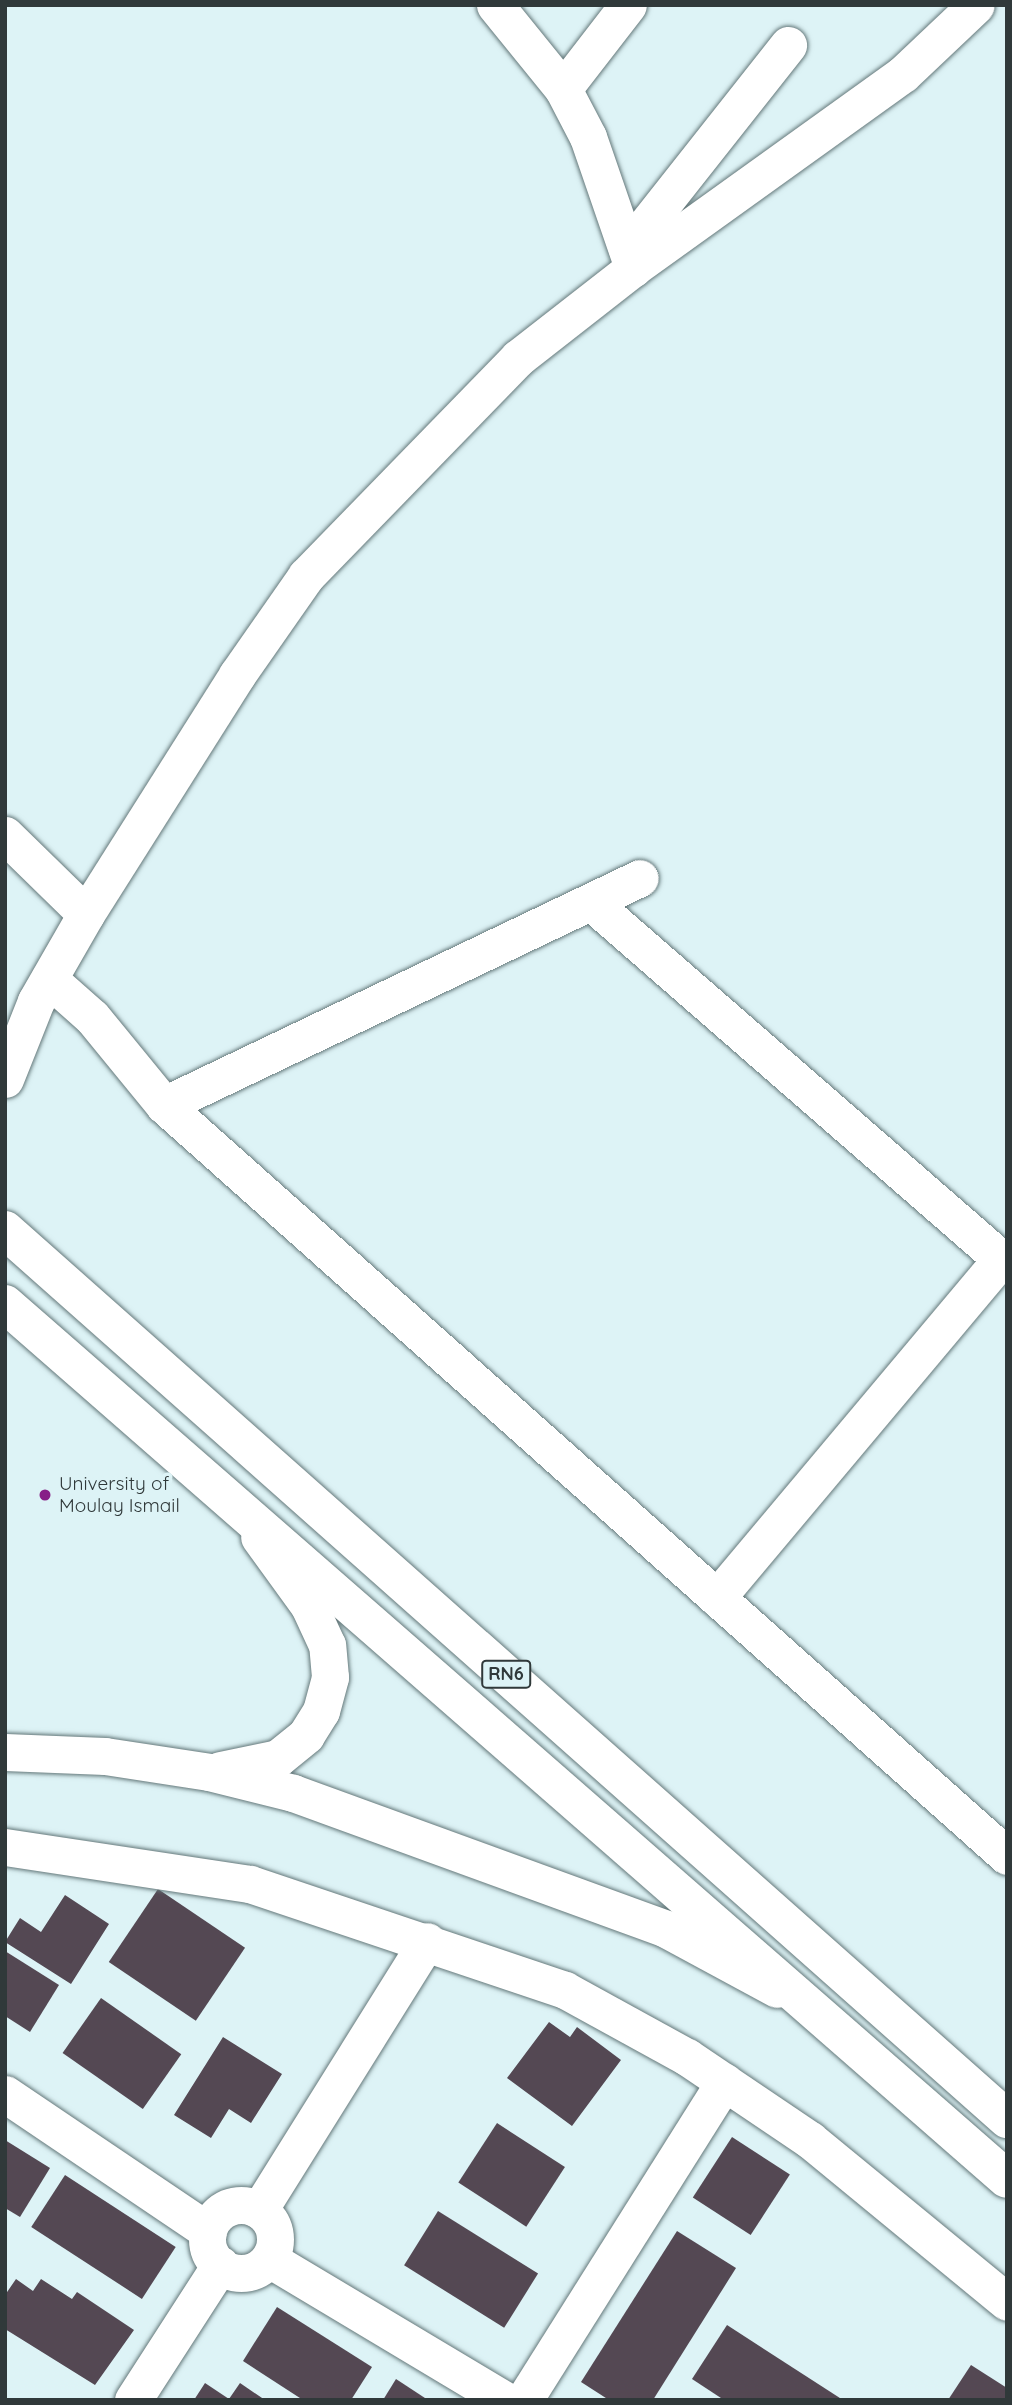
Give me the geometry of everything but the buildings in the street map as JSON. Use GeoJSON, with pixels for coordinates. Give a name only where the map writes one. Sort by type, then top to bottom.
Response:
{"type":"FeatureCollection","features":[{"type":"Feature","properties":{"kind":"highway","name":"RN6"},"geometry":{"type":"LineString","coordinates":[[9,1228],[1007,2119]]}},
{"type":"Feature","properties":{"kind":"highway","name":"RN6"},"geometry":{"type":"LineString","coordinates":[[5,1304],[1007,2179]]}},
{"type":"Feature","properties":{"kind":"street"},"geometry":{"type":"LineString","coordinates":[[495,5],[563,89],[588,137],[630,259]]}},
{"type":"Feature","properties":{"kind":"street"},"geometry":{"type":"LineString","coordinates":[[563,89],[628,5]]}},
{"type":"Feature","properties":{"kind":"street"},"geometry":{"type":"LineString","coordinates":[[5,1079],[42,990],[86,914],[230,686],[306,576],[518,358],[630,259],[903,74],[976,5]]}},
{"type":"Feature","properties":{"kind":"street"},"geometry":{"type":"LineString","coordinates":[[630,259],[788,45]]}},
{"type":"Feature","properties":{"kind":"street"},"geometry":{"type":"LineString","coordinates":[[5,835],[86,914]]}},
{"type":"Feature","properties":{"kind":"street"},"geometry":{"type":"LineString","coordinates":[[164,1105],[640,878]]}},
{"type":"Feature","properties":{"kind":"street"},"geometry":{"type":"LineString","coordinates":[[591,902],[1001,1259],[717,1598]]}},
{"type":"Feature","properties":{"kind":"street"},"geometry":{"type":"LineString","coordinates":[[42,990],[92,1017],[164,1105],[1007,1856]]}},
{"type":"Feature","properties":{"kind":"street"},"geometry":{"type":"LineString","coordinates":[[5,1030],[42,990]]}},
{"type":"Feature","properties":{"kind":"street"},"geometry":{"type":"LineString","coordinates":[[209,1772],[278,1758],[306,1735],[321,1711],[330,1677],[327,1645],[309,1606],[242,1513]]}},
{"type":"Feature","properties":{"kind":"street"},"geometry":{"type":"LineString","coordinates":[[5,1752],[105,1756],[209,1772],[293,1793],[666,1929],[813,2008]]}},
{"type":"Feature","properties":{"kind":"street"},"geometry":{"type":"LineString","coordinates":[[5,1847],[250,1884],[427,1941],[565,1990],[724,2082],[810,2140],[1007,2302]]}},
{"type":"Feature","properties":{"kind":"street"},"geometry":{"type":"LineString","coordinates":[[259,2210],[427,1941]]}},
{"type":"Feature","properties":{"kind":"street"},"geometry":{"type":"LineString","coordinates":[[524,2400],[724,2082]]}},
{"type":"Feature","properties":{"kind":"street"},"geometry":{"type":"LineString","coordinates":[[5,2094],[208,2231]]}},
{"type":"Feature","properties":{"kind":"street"},"geometry":{"type":"LineString","coordinates":[[234,2206],[259,2210],[273,2227],[274,2249],[269,2259],[251,2272],[229,2271],[211,2256],[208,2231],[213,2219],[234,2206]]}},
{"type":"Feature","properties":{"kind":"street"},"geometry":{"type":"LineString","coordinates":[[269,2259],[505,2400]]}},
{"type":"Feature","properties":{"kind":"street"},"geometry":{"type":"LineString","coordinates":[[133,2400],[220,2265]]}},
{"type":"Feature","properties":{"kind":"place","name":"University of Moulay Ismail"},"geometry":{"type":"Point","coordinates":[45,1495]}}]}
